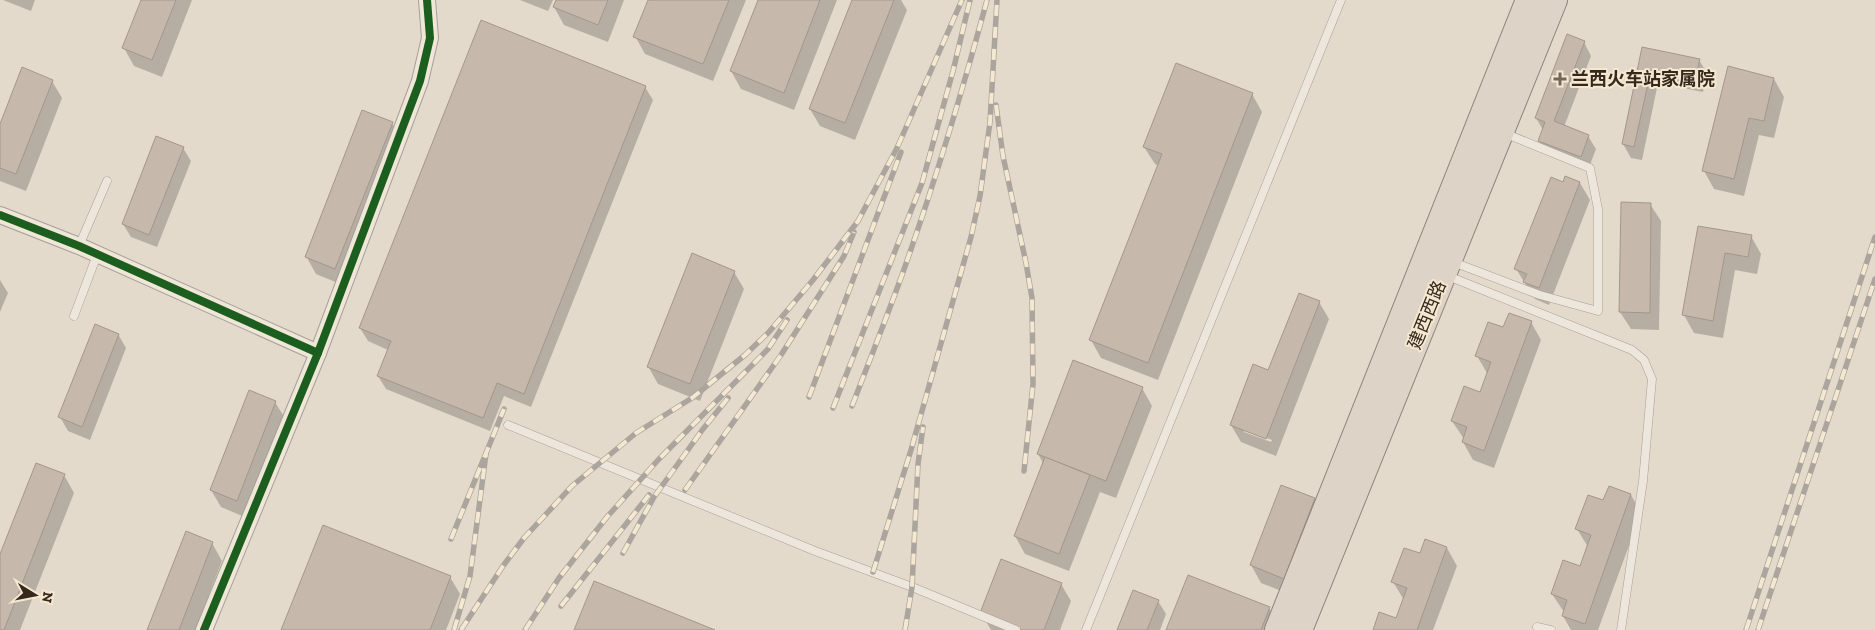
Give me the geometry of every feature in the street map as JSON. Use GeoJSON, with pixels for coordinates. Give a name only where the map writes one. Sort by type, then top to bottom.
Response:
{"type":"FeatureCollection","features":[{"type":"Feature","properties":{"kind":"highway","name":"建西西路"},"geometry":{"type":"LineString","coordinates":[[1278,630],[1529,0]]}},
{"type":"Feature","properties":{"kind":"highway","name":"建西西路"},"geometry":{"type":"LineString","coordinates":[[1299,630],[1554,0]]}},
{"type":"Feature","properties":{"kind":"street"},"geometry":{"type":"LineString","coordinates":[[204,630],[318,352],[420,81],[430,38],[427,0]]}},
{"type":"Feature","properties":{"kind":"street"},"geometry":{"type":"LineString","coordinates":[[0,215],[79,246],[318,352]]}},
{"type":"Feature","properties":{"kind":"lane"},"geometry":{"type":"LineString","coordinates":[[1086,630],[1340,0]]}},
{"type":"Feature","properties":{"kind":"lane"},"geometry":{"type":"LineString","coordinates":[[1446,267],[1598,311],[1598,209],[1590,168],[1500,132]]}},
{"type":"Feature","properties":{"kind":"lane"},"geometry":{"type":"LineString","coordinates":[[79,246],[107,181]]}},
{"type":"Feature","properties":{"kind":"lane"},"geometry":{"type":"LineString","coordinates":[[74,316],[97,255]]}},
{"type":"Feature","properties":{"kind":"lane"},"geometry":{"type":"LineString","coordinates":[[1446,267],[1632,350],[1644,360],[1652,380],[1643,481],[1621,630]]}},
{"type":"Feature","properties":{"kind":"lane"},"geometry":{"type":"LineString","coordinates":[[508,425],[815,551],[912,587],[1016,630]]}},
{"type":"Feature","properties":{"kind":"lane"},"geometry":{"type":"LineString","coordinates":[[1537,627],[1551,630]]}},
{"type":"Feature","properties":{"kind":"building"},"geometry":{"type":"Polygon","coordinates":[[[141,0],[176,0],[152,60],[122,48],[141,0]]]}},
{"type":"Feature","properties":{"kind":"building"},"geometry":{"type":"Polygon","coordinates":[[[556,0],[608,0],[598,25],[553,7],[556,0]]]}},
{"type":"Feature","properties":{"kind":"building"},"geometry":{"type":"Polygon","coordinates":[[[648,0],[729,0],[703,64],[633,37],[648,0]]]}},
{"type":"Feature","properties":{"kind":"building"},"geometry":{"type":"Polygon","coordinates":[[[758,0],[820,0],[784,93],[730,71],[758,0]]]}},
{"type":"Feature","properties":{"kind":"building"},"geometry":{"type":"Polygon","coordinates":[[[852,0],[894,0],[845,123],[809,109],[852,0]]]}},
{"type":"Feature","properties":{"kind":"building"},"geometry":{"type":"Polygon","coordinates":[[[481,20],[646,86],[524,394],[497,383],[483,418],[377,376],[391,341],[359,328],[481,20]]]}},
{"type":"Feature","properties":{"kind":"building","name":"兰西火车站家属院"},"geometry":{"type":"Polygon","coordinates":[[[1567,34],[1585,41],[1554,121],[1589,135],[1581,157],[1538,141],[1545,122],[1535,118],[1567,34]]]}},
{"type":"Feature","properties":{"kind":"building"},"geometry":{"type":"Polygon","coordinates":[[[1642,47],[1700,59],[1695,79],[1651,70],[1634,147],[1622,144],[1642,47]]]}},
{"type":"Feature","properties":{"kind":"building"},"geometry":{"type":"Polygon","coordinates":[[[1176,63],[1253,93],[1148,363],[1089,340],[1162,154],[1143,147],[1176,63]]]}},
{"type":"Feature","properties":{"kind":"building"},"geometry":{"type":"Polygon","coordinates":[[[1728,66],[1774,78],[1764,121],[1749,118],[1734,179],[1702,171],[1728,66]]]}},
{"type":"Feature","properties":{"kind":"building"},"geometry":{"type":"Polygon","coordinates":[[[22,67],[53,80],[16,174],[0,168],[0,124],[22,67]]]}},
{"type":"Feature","properties":{"kind":"building"},"geometry":{"type":"Polygon","coordinates":[[[362,110],[393,122],[335,269],[305,257],[362,110]]]}},
{"type":"Feature","properties":{"kind":"building"},"geometry":{"type":"Polygon","coordinates":[[[156,136],[184,147],[149,235],[122,224],[156,136]]]}},
{"type":"Feature","properties":{"kind":"building"},"geometry":{"type":"Polygon","coordinates":[[[1565,176],[1580,182],[1539,288],[1523,282],[1527,274],[1514,269],[1551,177],[1563,182],[1565,176]]]}},
{"type":"Feature","properties":{"kind":"building"},"geometry":{"type":"Polygon","coordinates":[[[1621,202],[1651,203],[1650,313],[1619,312],[1621,202]]]}},
{"type":"Feature","properties":{"kind":"building"},"geometry":{"type":"Polygon","coordinates":[[[1698,226],[1752,235],[1748,257],[1725,253],[1713,321],[1682,315],[1698,226]]]}},
{"type":"Feature","properties":{"kind":"building"},"geometry":{"type":"Polygon","coordinates":[[[692,253],[735,271],[690,384],[647,367],[692,253]]]}},
{"type":"Feature","properties":{"kind":"building"},"geometry":{"type":"Polygon","coordinates":[[[1299,293],[1320,301],[1266,439],[1230,425],[1253,364],[1268,370],[1299,293]]]}},
{"type":"Feature","properties":{"kind":"building"},"geometry":{"type":"Polygon","coordinates":[[[1509,313],[1532,321],[1484,451],[1462,442],[1467,427],[1451,421],[1464,386],[1480,392],[1491,362],[1475,356],[1488,322],[1503,327],[1509,313]]]}},
{"type":"Feature","properties":{"kind":"building"},"geometry":{"type":"Polygon","coordinates":[[[95,324],[119,334],[82,427],[58,417],[95,324]]]}},
{"type":"Feature","properties":{"kind":"building"},"geometry":{"type":"Polygon","coordinates":[[[1073,360],[1143,387],[1106,481],[1037,454],[1073,360]]]}},
{"type":"Feature","properties":{"kind":"building"},"geometry":{"type":"Polygon","coordinates":[[[249,390],[276,401],[237,501],[210,490],[249,390]]]}},
{"type":"Feature","properties":{"kind":"building"},"geometry":{"type":"Polygon","coordinates":[[[1045,457],[1090,475],[1059,554],[1014,536],[1045,457]]]}},
{"type":"Feature","properties":{"kind":"building"},"geometry":{"type":"Polygon","coordinates":[[[36,463],[65,474],[4,630],[0,630],[0,554],[36,463]]]}},
{"type":"Feature","properties":{"kind":"building"},"geometry":{"type":"Polygon","coordinates":[[[1281,485],[1315,498],[1284,579],[1250,565],[1281,485]]]}},
{"type":"Feature","properties":{"kind":"building"},"geometry":{"type":"Polygon","coordinates":[[[1609,486],[1631,494],[1585,624],[1562,616],[1567,600],[1551,594],[1563,560],[1580,566],[1591,535],[1575,529],[1588,495],[1603,500],[1609,486]]]}},
{"type":"Feature","properties":{"kind":"building"},"geometry":{"type":"Polygon","coordinates":[[[323,525],[451,576],[430,630],[281,630],[323,525]]]}},
{"type":"Feature","properties":{"kind":"building"},"geometry":{"type":"Polygon","coordinates":[[[186,531],[213,542],[179,630],[147,630],[186,531]]]}},
{"type":"Feature","properties":{"kind":"building"},"geometry":{"type":"Polygon","coordinates":[[[1425,539],[1447,547],[1417,630],[1373,630],[1379,612],[1396,618],[1407,588],[1391,582],[1404,548],[1420,553],[1425,539]]]}},
{"type":"Feature","properties":{"kind":"building"},"geometry":{"type":"Polygon","coordinates":[[[1001,559],[1062,583],[1044,630],[1022,630],[980,613],[1001,559]]]}},
{"type":"Feature","properties":{"kind":"building"},"geometry":{"type":"Polygon","coordinates":[[[1188,575],[1270,607],[1261,630],[1166,630],[1188,575]]]}},
{"type":"Feature","properties":{"kind":"building"},"geometry":{"type":"Polygon","coordinates":[[[594,581],[715,630],[574,630],[594,581]]]}},
{"type":"Feature","properties":{"kind":"building"},"geometry":{"type":"Polygon","coordinates":[[[1133,590],[1159,600],[1147,630],[1117,630],[1133,590]]]}},
{"type":"Feature","properties":{"kind":"railway"},"geometry":{"type":"LineString","coordinates":[[461,630],[503,566],[524,538],[572,486],[636,433],[692,398],[745,355],[769,332],[813,280],[858,221],[897,148],[962,0]]}},
{"type":"Feature","properties":{"kind":"railway"},"geometry":{"type":"LineString","coordinates":[[833,408],[922,183],[953,71],[970,0]]}},
{"type":"Feature","properties":{"kind":"railway"},"geometry":{"type":"LineString","coordinates":[[852,406],[896,291],[925,207],[958,104],[987,0]]}},
{"type":"Feature","properties":{"kind":"railway"},"geometry":{"type":"LineString","coordinates":[[873,572],[911,450],[971,237],[980,196],[990,122],[997,0]]}},
{"type":"Feature","properties":{"kind":"railway"},"geometry":{"type":"LineString","coordinates":[[996,105],[1003,156],[1032,298],[1033,384],[1024,471]]}},
{"type":"Feature","properties":{"kind":"railway"},"geometry":{"type":"LineString","coordinates":[[809,397],[901,152]]}},
{"type":"Feature","properties":{"kind":"railway"},"geometry":{"type":"LineString","coordinates":[[685,490],[781,355],[844,256],[854,232]]}},
{"type":"Feature","properties":{"kind":"railway"},"geometry":{"type":"LineString","coordinates":[[1746,630],[1875,237]]}},
{"type":"Feature","properties":{"kind":"railway"},"geometry":{"type":"LineString","coordinates":[[1758,630],[1875,279]]}},
{"type":"Feature","properties":{"kind":"railway"},"geometry":{"type":"LineString","coordinates":[[525,630],[559,578],[607,517],[659,459],[768,349],[787,320]]}},
{"type":"Feature","properties":{"kind":"railway"},"geometry":{"type":"LineString","coordinates":[[623,553],[654,497],[728,398]]}},
{"type":"Feature","properties":{"kind":"railway"},"geometry":{"type":"LineString","coordinates":[[451,539],[504,409]]}},
{"type":"Feature","properties":{"kind":"railway"},"geometry":{"type":"LineString","coordinates":[[905,630],[912,587],[918,464],[923,427]]}},
{"type":"Feature","properties":{"kind":"railway"},"geometry":{"type":"LineString","coordinates":[[454,630],[470,576],[486,454]]}},
{"type":"Feature","properties":{"kind":"railway"},"geometry":{"type":"LineString","coordinates":[[561,606],[649,495]]}},
{"type":"Feature","properties":{"kind":"cycle path"},"geometry":{"type":"LineString","coordinates":[[204,630],[318,353],[420,81],[430,38],[427,0]]}},
{"type":"Feature","properties":{"kind":"cycle path"},"geometry":{"type":"LineString","coordinates":[[0,215],[79,246],[318,353]]}},
{"type":"Feature","properties":{"kind":"place","name":"兰西火车站家属院"},"geometry":{"type":"Point","coordinates":[1560,79]}}]}
